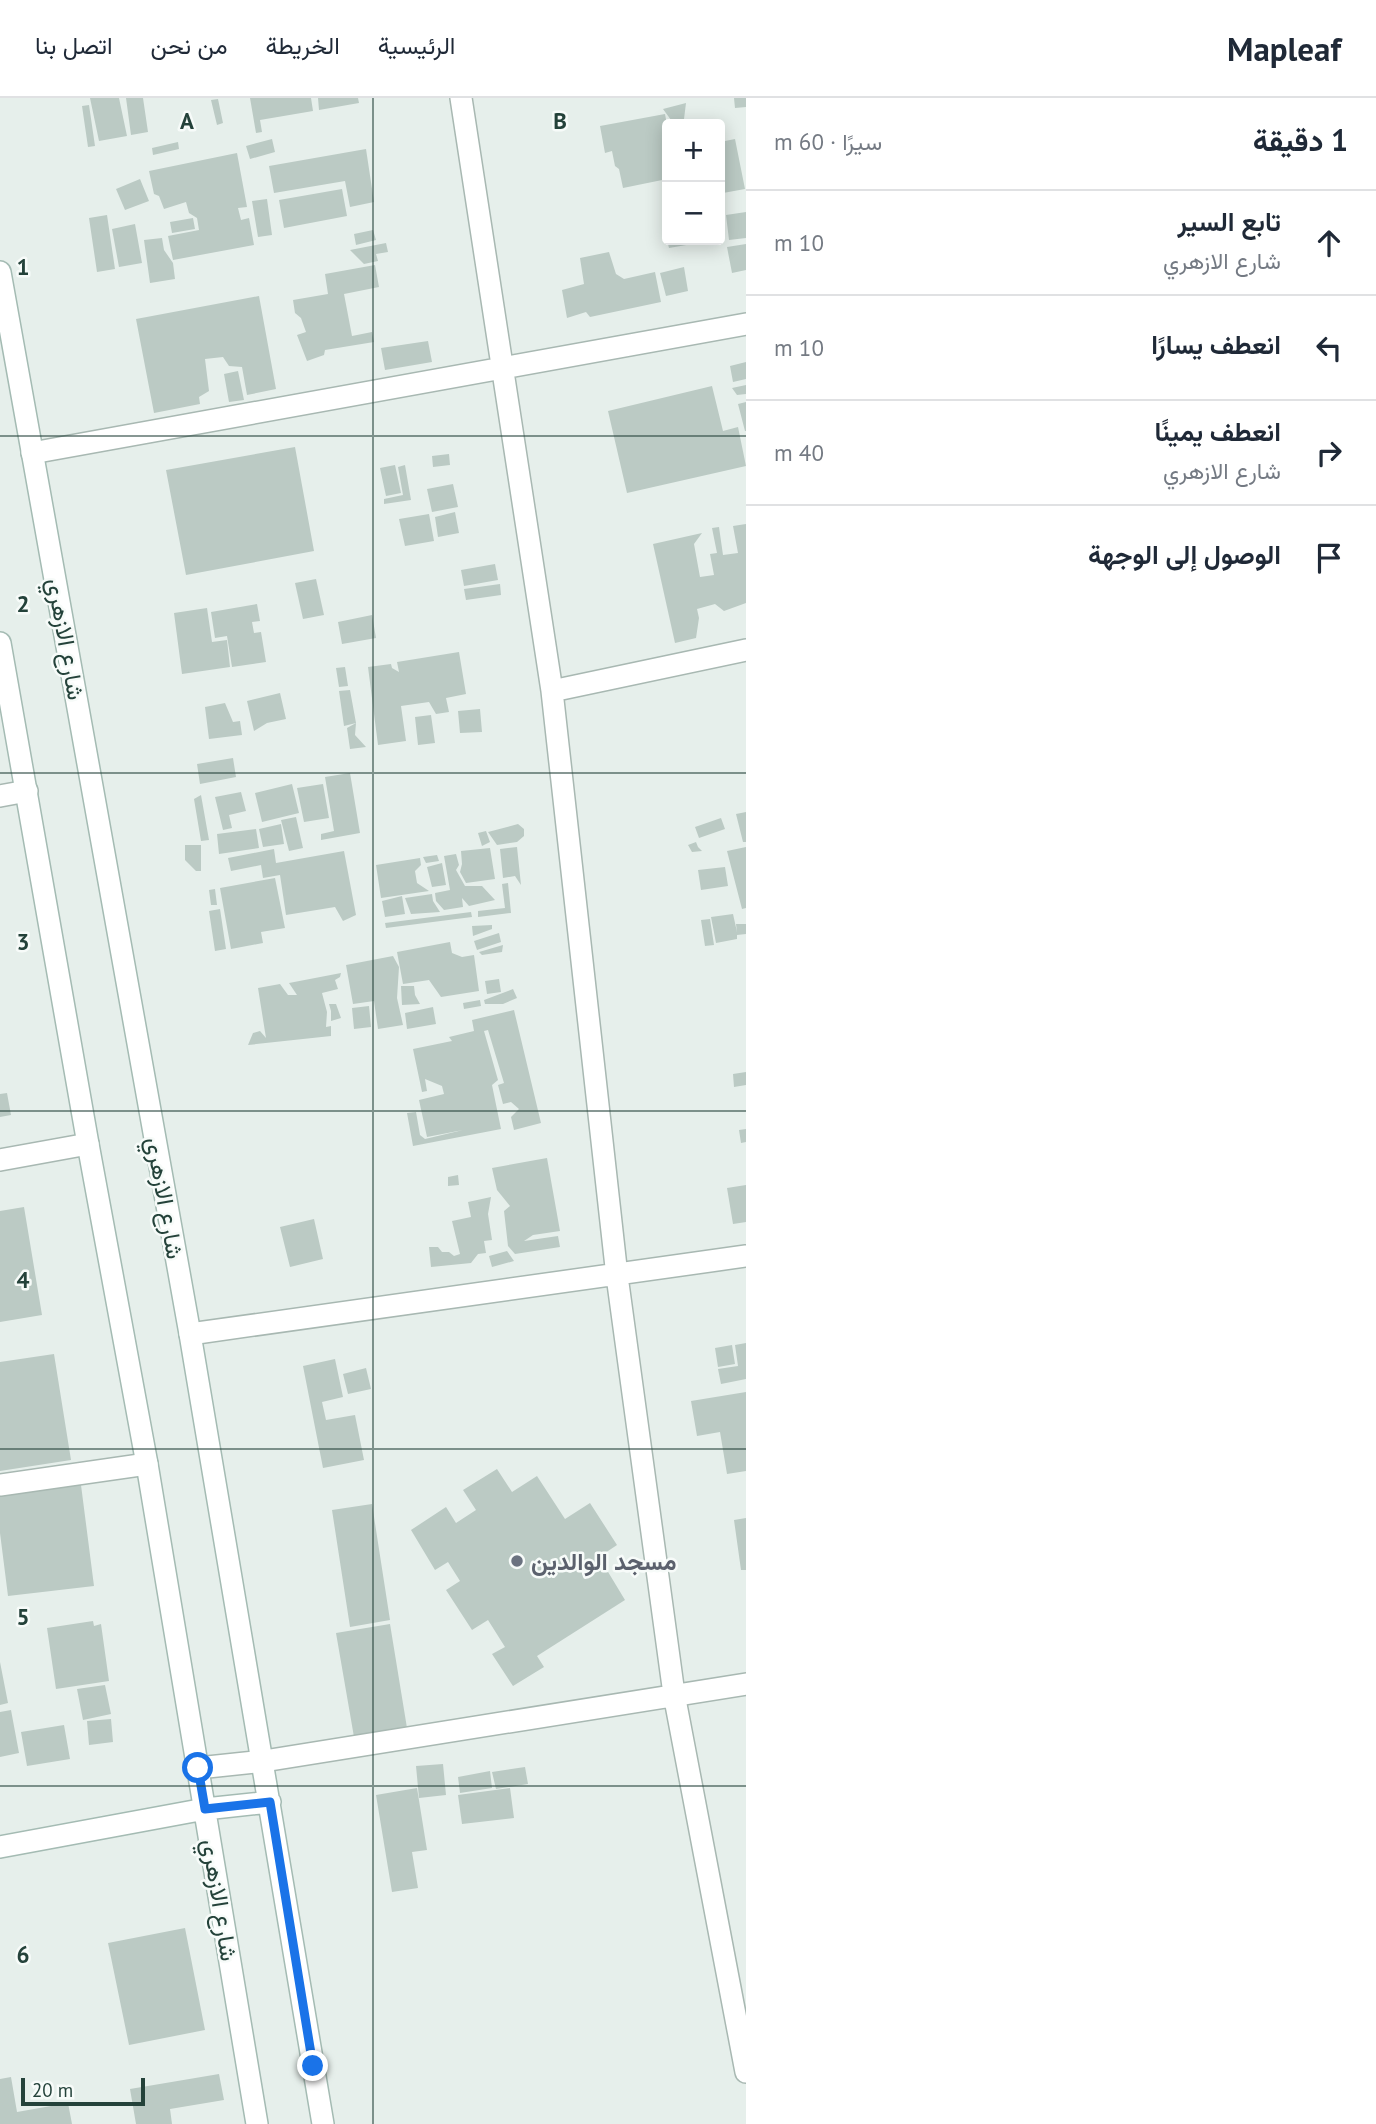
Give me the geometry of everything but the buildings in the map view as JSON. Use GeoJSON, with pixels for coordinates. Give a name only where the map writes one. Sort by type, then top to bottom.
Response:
{"type":"FeatureCollection","features":[{"type":"Feature","properties":{"kind":"street"},"geometry":{"type":"LineString","coordinates":[[461,98],[552,691],[617,1276],[674,1694],[746,2072]]}},
{"type":"Feature","properties":{"kind":"street","name":"شارع الازهري"},"geometry":{"type":"LineString","coordinates":[[0,272],[190,1335],[324,2124]]}},
{"type":"Feature","properties":{"kind":"street"},"geometry":{"type":"LineString","coordinates":[[32,453],[746,324]]}},
{"type":"Feature","properties":{"kind":"street","name":"شارع الازهري"},"geometry":{"type":"LineString","coordinates":[[0,643],[147,1464],[257,2124]]}},
{"type":"Feature","properties":{"kind":"street"},"geometry":{"type":"LineString","coordinates":[[552,691],[746,650]]}},
{"type":"Feature","properties":{"kind":"street"},"geometry":{"type":"LineString","coordinates":[[0,796],[27,790]]}},
{"type":"Feature","properties":{"kind":"street"},"geometry":{"type":"LineString","coordinates":[[0,1160],[88,1144]]}},
{"type":"Feature","properties":{"kind":"street"},"geometry":{"type":"LineString","coordinates":[[190,1335],[746,1256]]}},
{"type":"Feature","properties":{"kind":"street"},"geometry":{"type":"LineString","coordinates":[[0,1485],[147,1464]]}},
{"type":"Feature","properties":{"kind":"street"},"geometry":{"type":"LineString","coordinates":[[198,1768],[264,1761],[746,1684]]}},
{"type":"Feature","properties":{"kind":"street"},"geometry":{"type":"LineString","coordinates":[[0,1847],[205,1809],[270,1802]]}},
{"type":"Feature","properties":{"kind":"place","name":"مسجد الوالدين"},"geometry":{"type":"Point","coordinates":[517,1561]}},
{"type":"Feature","properties":{"kind":"route"},"geometry":{"type":"LineString","coordinates":[[198,1768],[205,1809],[270,1802],[313,2066]]}}]}
